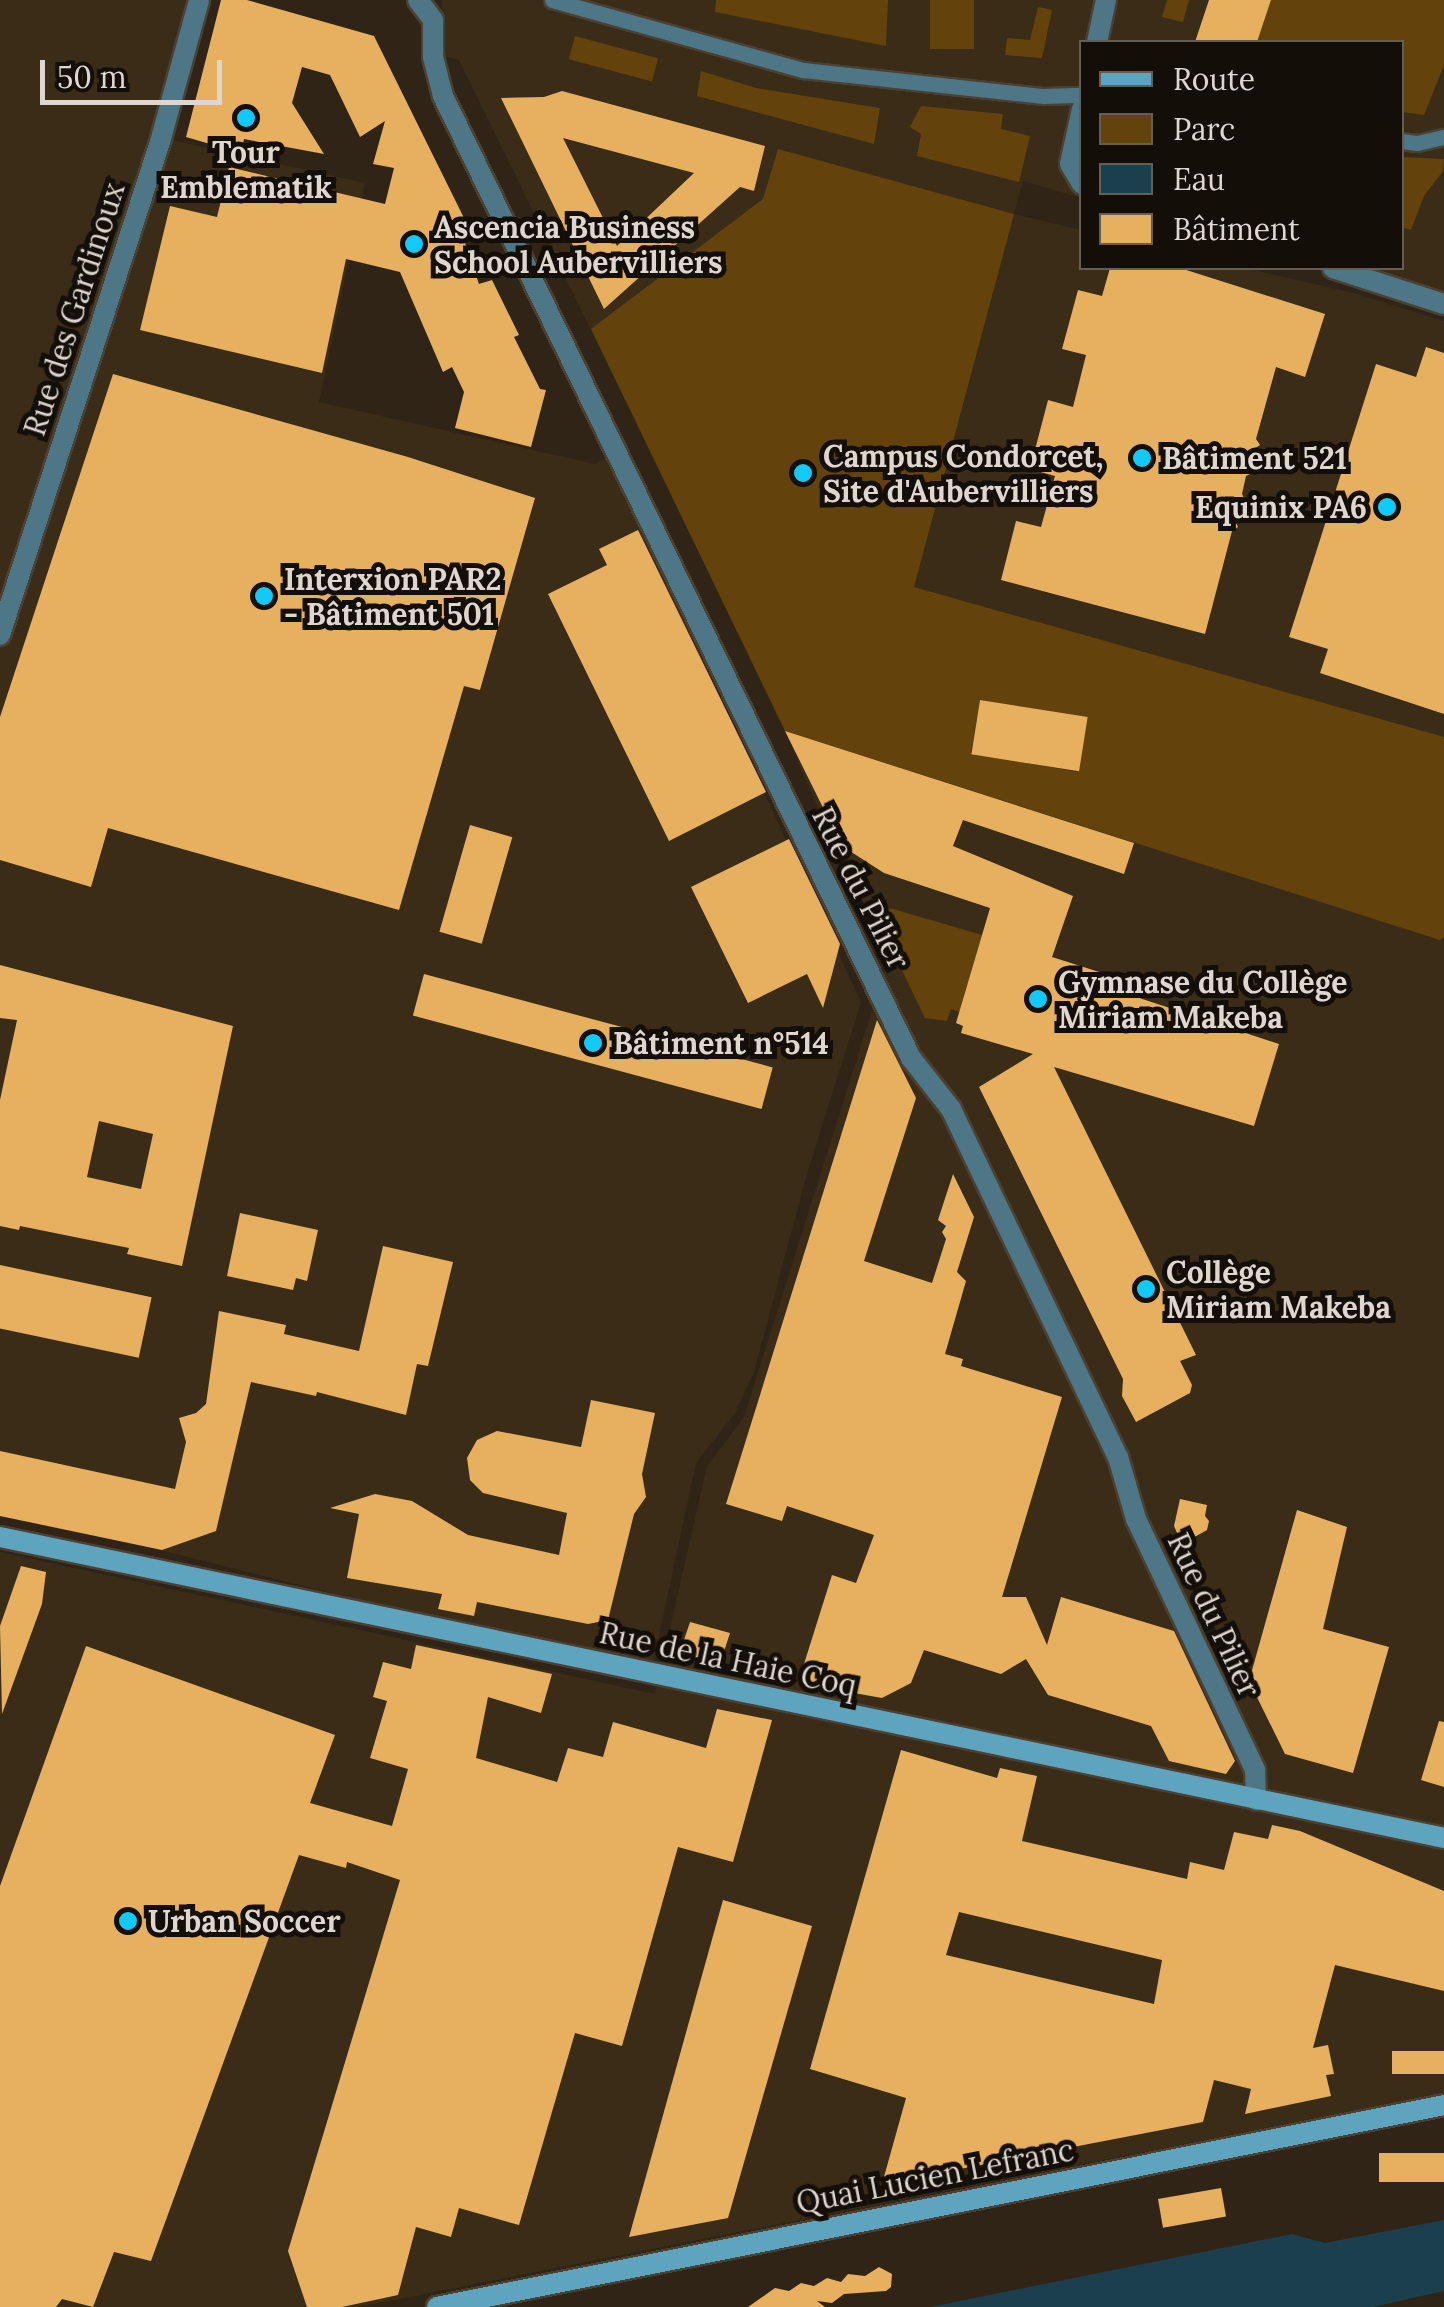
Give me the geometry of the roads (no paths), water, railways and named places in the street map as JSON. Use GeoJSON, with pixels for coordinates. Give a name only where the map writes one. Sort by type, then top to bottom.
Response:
{"type":"FeatureCollection","features":[{"type":"Feature","properties":{"kind":"main road","name":"Rue de la Haie Coq"},"geometry":{"type":"LineString","coordinates":[[0,1537],[1444,1838]]}},
{"type":"Feature","properties":{"kind":"main road","name":"Quai Lucien Lefranc"},"geometry":{"type":"LineString","coordinates":[[437,2307],[1444,2105]]}},
{"type":"Feature","properties":{"kind":"street","name":"Rue des Gardinoux"},"geometry":{"type":"LineString","coordinates":[[0,635],[160,142],[199,0]]}},
{"type":"Feature","properties":{"kind":"street","name":"Rue du Pilier"},"geometry":{"type":"LineString","coordinates":[[419,0],[433,20],[433,58],[443,96],[911,1058],[951,1108],[1118,1457],[1136,1519],[1254,1770],[1256,1800]]}},
{"type":"Feature","properties":{"kind":"street"},"geometry":{"type":"LineString","coordinates":[[552,0],[803,70],[1044,96],[1079,95]]}},
{"type":"Feature","properties":{"kind":"street"},"geometry":{"type":"LineString","coordinates":[[1097,40],[1106,0]]}},
{"type":"Feature","properties":{"kind":"street"},"geometry":{"type":"LineString","coordinates":[[1079,120],[1070,153],[1079,180]]}},
{"type":"Feature","properties":{"kind":"street"},"geometry":{"type":"LineString","coordinates":[[1404,141],[1417,144],[1444,136]]}},
{"type":"Feature","properties":{"kind":"street"},"geometry":{"type":"LineString","coordinates":[[1339,270],[1444,304]]}},
{"type":"Feature","properties":{"kind":"water"},"geometry":{"type":"Polygon","coordinates":[[[1444,2220],[1444,2291],[1373,2307],[930,2307],[1292,2234],[1325,2243],[1444,2220]]]}},
{"type":"Feature","properties":{"kind":"place","name":"Tour Emblematik"},"geometry":{"type":"Point","coordinates":[246,118]}},
{"type":"Feature","properties":{"kind":"place","name":"Ascencia Business School Aubervilliers"},"geometry":{"type":"Point","coordinates":[414,244]}},
{"type":"Feature","properties":{"kind":"place","name":"Bâtiment 521"},"geometry":{"type":"Point","coordinates":[1142,458]}},
{"type":"Feature","properties":{"kind":"place","name":"Campus Condorcet, Site d'Aubervilliers"},"geometry":{"type":"Point","coordinates":[803,473]}},
{"type":"Feature","properties":{"kind":"place","name":"Equinix PA6"},"geometry":{"type":"Point","coordinates":[1387,507]}},
{"type":"Feature","properties":{"kind":"place","name":"Interxion PAR2 - Bâtiment 501"},"geometry":{"type":"Point","coordinates":[264,596]}},
{"type":"Feature","properties":{"kind":"place","name":"Gymnase du Collège Miriam Makeba"},"geometry":{"type":"Point","coordinates":[1038,999]}},
{"type":"Feature","properties":{"kind":"place","name":"Bâtiment n°514"},"geometry":{"type":"Point","coordinates":[593,1043]}},
{"type":"Feature","properties":{"kind":"place","name":"Collège Miriam Makeba"},"geometry":{"type":"Point","coordinates":[1146,1289]}},
{"type":"Feature","properties":{"kind":"place","name":"Urban Soccer"},"geometry":{"type":"Point","coordinates":[128,1921]}}]}
